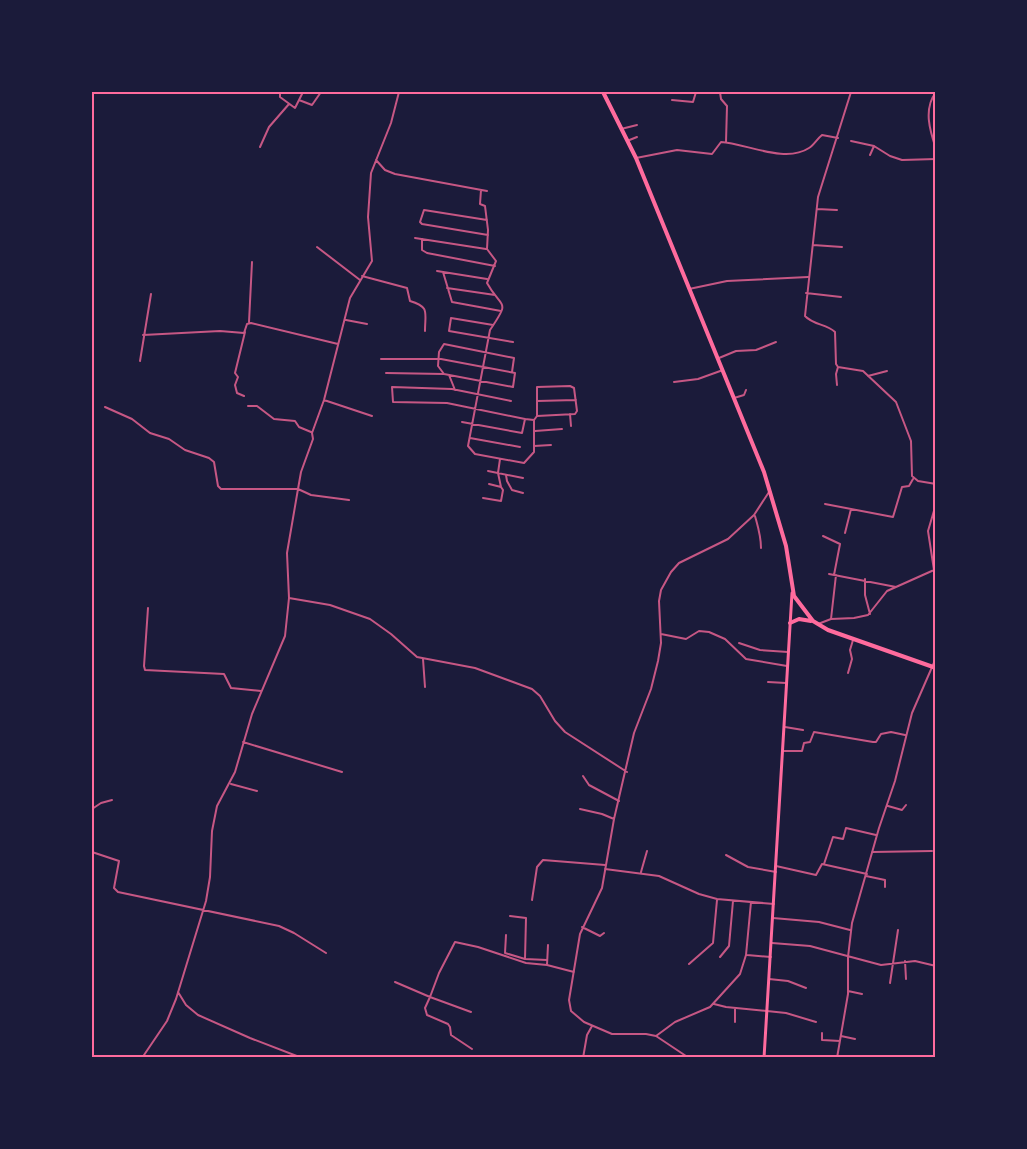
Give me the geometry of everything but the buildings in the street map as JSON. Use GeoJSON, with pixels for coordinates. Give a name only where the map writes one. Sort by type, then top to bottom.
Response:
{"type":"FeatureCollection","features":[{"type":"Feature","properties":{"kind":"main road"},"geometry":{"type":"LineString","coordinates":[[603,92],[636,158],[719,358],[769,491],[788,552],[792,591],[764,1058]]}},
{"type":"Feature","properties":{"kind":"main road"},"geometry":{"type":"LineString","coordinates":[[792,591],[798,604],[818,624],[853,640],[934,667]]}},
{"type":"Feature","properties":{"kind":"main road"},"geometry":{"type":"LineString","coordinates":[[790,623],[799,619],[813,621]]}},
{"type":"Feature","properties":{"kind":"street"},"geometry":{"type":"LineString","coordinates":[[280,92],[280,97],[295,108],[303,92]]}},
{"type":"Feature","properties":{"kind":"street"},"geometry":{"type":"LineString","coordinates":[[298,100],[312,105],[321,92]]}},
{"type":"Feature","properties":{"kind":"street"},"geometry":{"type":"LineString","coordinates":[[142,1058],[167,1020],[178,992],[203,911],[210,876],[215,813],[230,783],[261,691],[284,641],[289,598],[287,553],[301,472],[324,400],[350,298],[373,258],[368,217],[371,173],[391,123],[399,92]]}},
{"type":"Feature","properties":{"kind":"street"},"geometry":{"type":"LineString","coordinates":[[672,100],[693,102],[696,92]]}},
{"type":"Feature","properties":{"kind":"street"},"geometry":{"type":"LineString","coordinates":[[720,92],[721,99],[727,106],[726,142]]}},
{"type":"Feature","properties":{"kind":"street"},"geometry":{"type":"LineString","coordinates":[[837,385],[835,332],[806,318],[804,313],[822,183],[851,92]]}},
{"type":"Feature","properties":{"kind":"street"},"geometry":{"type":"LineString","coordinates":[[935,94],[928,118],[936,149]]}},
{"type":"Feature","properties":{"kind":"street"},"geometry":{"type":"LineString","coordinates":[[260,147],[269,127],[289,104]]}},
{"type":"Feature","properties":{"kind":"street"},"geometry":{"type":"LineString","coordinates":[[928,118],[935,117]]}},
{"type":"Feature","properties":{"kind":"street"},"geometry":{"type":"LineString","coordinates":[[621,129],[637,125]]}},
{"type":"Feature","properties":{"kind":"street"},"geometry":{"type":"LineString","coordinates":[[636,158],[677,150],[712,154],[719,142],[736,143],[746,148],[789,153],[803,152],[822,135],[838,138]]}},
{"type":"Feature","properties":{"kind":"street"},"geometry":{"type":"LineString","coordinates":[[627,141],[637,137]]}},
{"type":"Feature","properties":{"kind":"street"},"geometry":{"type":"LineString","coordinates":[[850,141],[874,146],[902,160],[936,159]]}},
{"type":"Feature","properties":{"kind":"street"},"geometry":{"type":"LineString","coordinates":[[870,155],[874,146]]}},
{"type":"Feature","properties":{"kind":"street"},"geometry":{"type":"LineString","coordinates":[[376,160],[385,170],[395,174],[487,191]]}},
{"type":"Feature","properties":{"kind":"street"},"geometry":{"type":"LineString","coordinates":[[481,190],[480,204],[485,206],[487,220],[487,249]]}},
{"type":"Feature","properties":{"kind":"street"},"geometry":{"type":"LineString","coordinates":[[817,209],[837,210]]}},
{"type":"Feature","properties":{"kind":"street"},"geometry":{"type":"LineString","coordinates":[[487,220],[424,210],[420,222],[488,235]]}},
{"type":"Feature","properties":{"kind":"street"},"geometry":{"type":"LineString","coordinates":[[415,238],[487,249],[496,258],[488,284],[502,304],[502,311],[488,339],[468,446],[475,454],[524,463],[534,452],[537,387],[570,386],[575,391],[577,411],[575,414],[537,416]]}},
{"type":"Feature","properties":{"kind":"street"},"geometry":{"type":"LineString","coordinates":[[422,239],[422,250],[427,253],[495,266]]}},
{"type":"Feature","properties":{"kind":"street"},"geometry":{"type":"LineString","coordinates":[[813,245],[842,247]]}},
{"type":"Feature","properties":{"kind":"street"},"geometry":{"type":"LineString","coordinates":[[317,247],[360,280]]}},
{"type":"Feature","properties":{"kind":"street"},"geometry":{"type":"LineString","coordinates":[[244,396],[237,393],[235,385],[245,332],[249,323],[252,262]]}},
{"type":"Feature","properties":{"kind":"street"},"geometry":{"type":"LineString","coordinates":[[437,271],[488,279]]}},
{"type":"Feature","properties":{"kind":"street"},"geometry":{"type":"LineString","coordinates":[[443,272],[453,303],[502,311]]}},
{"type":"Feature","properties":{"kind":"street"},"geometry":{"type":"LineString","coordinates":[[362,276],[407,288],[410,301],[422,304],[425,331]]}},
{"type":"Feature","properties":{"kind":"street"},"geometry":{"type":"LineString","coordinates":[[689,289],[727,281],[808,277]]}},
{"type":"Feature","properties":{"kind":"street"},"geometry":{"type":"LineString","coordinates":[[447,288],[496,296]]}},
{"type":"Feature","properties":{"kind":"street"},"geometry":{"type":"LineString","coordinates":[[806,293],[841,297]]}},
{"type":"Feature","properties":{"kind":"street"},"geometry":{"type":"LineString","coordinates":[[140,361],[151,294]]}},
{"type":"Feature","properties":{"kind":"street"},"geometry":{"type":"LineString","coordinates":[[493,326],[451,319],[450,332],[513,342]]}},
{"type":"Feature","properties":{"kind":"street"},"geometry":{"type":"LineString","coordinates":[[345,320],[367,324]]}},
{"type":"Feature","properties":{"kind":"street"},"geometry":{"type":"LineString","coordinates":[[249,323],[339,344]]}},
{"type":"Feature","properties":{"kind":"street"},"geometry":{"type":"LineString","coordinates":[[143,335],[212,331],[245,332]]}},
{"type":"Feature","properties":{"kind":"street"},"geometry":{"type":"LineString","coordinates":[[719,358],[736,351],[756,350],[776,342]]}},
{"type":"Feature","properties":{"kind":"street"},"geometry":{"type":"LineString","coordinates":[[386,373],[444,374],[513,387],[514,358],[444,344],[438,366],[444,374]]}},
{"type":"Feature","properties":{"kind":"street"},"geometry":{"type":"LineString","coordinates":[[381,359],[438,360],[512,372]]}},
{"type":"Feature","properties":{"kind":"street"},"geometry":{"type":"LineString","coordinates":[[825,504],[893,517],[902,487],[909,486],[913,479],[911,441],[899,407],[893,398],[859,370],[838,367]]}},
{"type":"Feature","properties":{"kind":"street"},"geometry":{"type":"LineString","coordinates":[[674,382],[698,380],[723,370]]}},
{"type":"Feature","properties":{"kind":"street"},"geometry":{"type":"LineString","coordinates":[[868,376],[887,371]]}},
{"type":"Feature","properties":{"kind":"street"},"geometry":{"type":"LineString","coordinates":[[449,375],[455,390]]}},
{"type":"Feature","properties":{"kind":"street"},"geometry":{"type":"LineString","coordinates":[[511,401],[455,390],[392,387],[393,402],[447,403],[534,420]]}},
{"type":"Feature","properties":{"kind":"street"},"geometry":{"type":"LineString","coordinates":[[734,398],[744,395],[746,390]]}},
{"type":"Feature","properties":{"kind":"street"},"geometry":{"type":"LineString","coordinates":[[537,401],[576,399]]}},
{"type":"Feature","properties":{"kind":"street"},"geometry":{"type":"LineString","coordinates":[[324,400],[372,416]]}},
{"type":"Feature","properties":{"kind":"street"},"geometry":{"type":"LineString","coordinates":[[248,406],[257,406],[274,419],[295,422],[299,428],[312,433]]}},
{"type":"Feature","properties":{"kind":"street"},"geometry":{"type":"LineString","coordinates":[[105,407],[132,419],[150,433],[169,438],[185,450],[209,458],[213,462],[220,488],[298,489],[311,495],[349,500]]}},
{"type":"Feature","properties":{"kind":"street"},"geometry":{"type":"LineString","coordinates":[[570,414],[571,426]]}},
{"type":"Feature","properties":{"kind":"street"},"geometry":{"type":"LineString","coordinates":[[462,422],[522,433],[525,419]]}},
{"type":"Feature","properties":{"kind":"street"},"geometry":{"type":"LineString","coordinates":[[534,431],[562,429]]}},
{"type":"Feature","properties":{"kind":"street"},"geometry":{"type":"LineString","coordinates":[[469,438],[520,447]]}},
{"type":"Feature","properties":{"kind":"street"},"geometry":{"type":"LineString","coordinates":[[534,446],[551,445]]}},
{"type":"Feature","properties":{"kind":"street"},"geometry":{"type":"LineString","coordinates":[[483,498],[501,501],[503,490],[498,473],[500,459]]}},
{"type":"Feature","properties":{"kind":"street"},"geometry":{"type":"LineString","coordinates":[[488,471],[523,478]]}},
{"type":"Feature","properties":{"kind":"street"},"geometry":{"type":"LineString","coordinates":[[506,475],[512,490],[523,493]]}},
{"type":"Feature","properties":{"kind":"street"},"geometry":{"type":"LineString","coordinates":[[913,479],[936,484]]}},
{"type":"Feature","properties":{"kind":"street"},"geometry":{"type":"LineString","coordinates":[[489,484],[501,487]]}},
{"type":"Feature","properties":{"kind":"street"},"geometry":{"type":"LineString","coordinates":[[688,1058],[656,1036],[617,1035],[592,1026],[578,1019],[571,1011],[569,1000],[582,927],[599,894],[614,819],[637,725],[651,689],[658,661],[661,634],[660,595],[671,572],[686,558],[728,539],[754,514],[769,491]]}},
{"type":"Feature","properties":{"kind":"street"},"geometry":{"type":"LineString","coordinates":[[818,624],[831,619],[859,618],[870,614],[884,594],[935,569],[928,531],[936,504]]}},
{"type":"Feature","properties":{"kind":"street"},"geometry":{"type":"LineString","coordinates":[[845,533],[851,509]]}},
{"type":"Feature","properties":{"kind":"street"},"geometry":{"type":"LineString","coordinates":[[754,514],[761,536],[761,548]]}},
{"type":"Feature","properties":{"kind":"street"},"geometry":{"type":"LineString","coordinates":[[823,536],[840,544],[831,619]]}},
{"type":"Feature","properties":{"kind":"street"},"geometry":{"type":"LineString","coordinates":[[829,574],[896,587]]}},
{"type":"Feature","properties":{"kind":"street"},"geometry":{"type":"LineString","coordinates":[[864,579],[870,614]]}},
{"type":"Feature","properties":{"kind":"street"},"geometry":{"type":"LineString","coordinates":[[289,598],[330,605],[363,616],[391,634],[414,655],[423,659],[493,674],[537,692],[555,720],[566,732],[627,772]]}},
{"type":"Feature","properties":{"kind":"street"},"geometry":{"type":"LineString","coordinates":[[148,608],[145,670],[224,674],[231,688],[261,691]]}},
{"type":"Feature","properties":{"kind":"street"},"geometry":{"type":"LineString","coordinates":[[661,634],[686,639],[699,631],[710,632],[725,639],[746,659],[787,666]]}},
{"type":"Feature","properties":{"kind":"street"},"geometry":{"type":"LineString","coordinates":[[848,673],[852,659],[849,653],[853,640]]}},
{"type":"Feature","properties":{"kind":"street"},"geometry":{"type":"LineString","coordinates":[[739,643],[760,650],[788,652]]}},
{"type":"Feature","properties":{"kind":"street"},"geometry":{"type":"LineString","coordinates":[[837,1058],[848,991],[850,930],[876,835],[895,781],[906,736],[922,686],[934,667],[936,658]]}},
{"type":"Feature","properties":{"kind":"street"},"geometry":{"type":"LineString","coordinates":[[423,659],[425,687]]}},
{"type":"Feature","properties":{"kind":"street"},"geometry":{"type":"LineString","coordinates":[[768,682],[786,682]]}},
{"type":"Feature","properties":{"kind":"street"},"geometry":{"type":"LineString","coordinates":[[784,727],[803,730]]}},
{"type":"Feature","properties":{"kind":"street"},"geometry":{"type":"LineString","coordinates":[[783,751],[802,751],[804,743],[810,742],[814,732],[873,742],[876,742],[881,734],[891,732],[906,736]]}},
{"type":"Feature","properties":{"kind":"street"},"geometry":{"type":"LineString","coordinates":[[243,742],[342,772]]}},
{"type":"Feature","properties":{"kind":"street"},"geometry":{"type":"LineString","coordinates":[[583,776],[589,785],[619,801]]}},
{"type":"Feature","properties":{"kind":"street"},"geometry":{"type":"LineString","coordinates":[[230,783],[257,791]]}},
{"type":"Feature","properties":{"kind":"street"},"geometry":{"type":"LineString","coordinates":[[92,809],[112,800]]}},
{"type":"Feature","properties":{"kind":"street"},"geometry":{"type":"LineString","coordinates":[[887,806],[903,810],[906,805]]}},
{"type":"Feature","properties":{"kind":"street"},"geometry":{"type":"LineString","coordinates":[[580,809],[614,819]]}},
{"type":"Feature","properties":{"kind":"street"},"geometry":{"type":"LineString","coordinates":[[776,866],[816,875],[820,865],[824,864],[833,837],[843,839],[846,828],[876,835]]}},
{"type":"Feature","properties":{"kind":"street"},"geometry":{"type":"LineString","coordinates":[[641,872],[647,851]]}},
{"type":"Feature","properties":{"kind":"street"},"geometry":{"type":"LineString","coordinates":[[872,852],[932,851]]}},
{"type":"Feature","properties":{"kind":"street"},"geometry":{"type":"LineString","coordinates":[[92,852],[118,861],[115,891],[286,929],[326,953]]}},
{"type":"Feature","properties":{"kind":"street"},"geometry":{"type":"LineString","coordinates":[[726,855],[756,870],[776,873]]}},
{"type":"Feature","properties":{"kind":"street"},"geometry":{"type":"LineString","coordinates":[[532,900],[537,867],[543,860],[641,872],[666,878],[699,894],[717,899],[774,903]]}},
{"type":"Feature","properties":{"kind":"street"},"geometry":{"type":"LineString","coordinates":[[824,864],[885,880],[885,887]]}},
{"type":"Feature","properties":{"kind":"street"},"geometry":{"type":"LineString","coordinates":[[689,964],[713,944],[717,899]]}},
{"type":"Feature","properties":{"kind":"street"},"geometry":{"type":"LineString","coordinates":[[720,957],[728,949],[733,901]]}},
{"type":"Feature","properties":{"kind":"street"},"geometry":{"type":"LineString","coordinates":[[656,1036],[675,1022],[714,1004],[740,974],[746,955],[751,902]]}},
{"type":"Feature","properties":{"kind":"street"},"geometry":{"type":"LineString","coordinates":[[510,916],[526,918],[525,959]]}},
{"type":"Feature","properties":{"kind":"street"},"geometry":{"type":"LineString","coordinates":[[773,918],[819,922],[850,930]]}},
{"type":"Feature","properties":{"kind":"street"},"geometry":{"type":"LineString","coordinates":[[582,927],[600,936],[604,933]]}},
{"type":"Feature","properties":{"kind":"street"},"geometry":{"type":"LineString","coordinates":[[890,983],[898,930]]}},
{"type":"Feature","properties":{"kind":"street"},"geometry":{"type":"LineString","coordinates":[[506,935],[505,953],[525,959],[547,960]]}},
{"type":"Feature","properties":{"kind":"street"},"geometry":{"type":"LineString","coordinates":[[472,1049],[451,1035],[448,1024],[427,1015],[425,1008],[455,942],[522,962],[574,972]]}},
{"type":"Feature","properties":{"kind":"street"},"geometry":{"type":"LineString","coordinates":[[771,943],[810,946],[881,965],[921,961],[936,966]]}},
{"type":"Feature","properties":{"kind":"street"},"geometry":{"type":"LineString","coordinates":[[547,965],[548,945]]}},
{"type":"Feature","properties":{"kind":"street"},"geometry":{"type":"LineString","coordinates":[[746,955],[771,957]]}},
{"type":"Feature","properties":{"kind":"street"},"geometry":{"type":"LineString","coordinates":[[905,961],[906,979]]}},
{"type":"Feature","properties":{"kind":"street"},"geometry":{"type":"LineString","coordinates":[[769,979],[788,981],[806,988]]}},
{"type":"Feature","properties":{"kind":"street"},"geometry":{"type":"LineString","coordinates":[[395,982],[471,1012]]}},
{"type":"Feature","properties":{"kind":"street"},"geometry":{"type":"LineString","coordinates":[[848,991],[862,994]]}},
{"type":"Feature","properties":{"kind":"street"},"geometry":{"type":"LineString","coordinates":[[178,992],[186,1005],[198,1015],[302,1058]]}},
{"type":"Feature","properties":{"kind":"street"},"geometry":{"type":"LineString","coordinates":[[714,1004],[786,1013],[816,1022]]}},
{"type":"Feature","properties":{"kind":"street"},"geometry":{"type":"LineString","coordinates":[[735,1008],[735,1022]]}},
{"type":"Feature","properties":{"kind":"street"},"geometry":{"type":"LineString","coordinates":[[583,1058],[587,1035],[592,1026]]}},
{"type":"Feature","properties":{"kind":"street"},"geometry":{"type":"LineString","coordinates":[[822,1033],[822,1040],[840,1041]]}},
{"type":"Feature","properties":{"kind":"street"},"geometry":{"type":"LineString","coordinates":[[841,1036],[855,1039]]}},
{"type":"Feature","properties":{"kind":"street"},"geometry":{"type":"LineString","coordinates":[[802,1057],[808,1058]]}}]}
